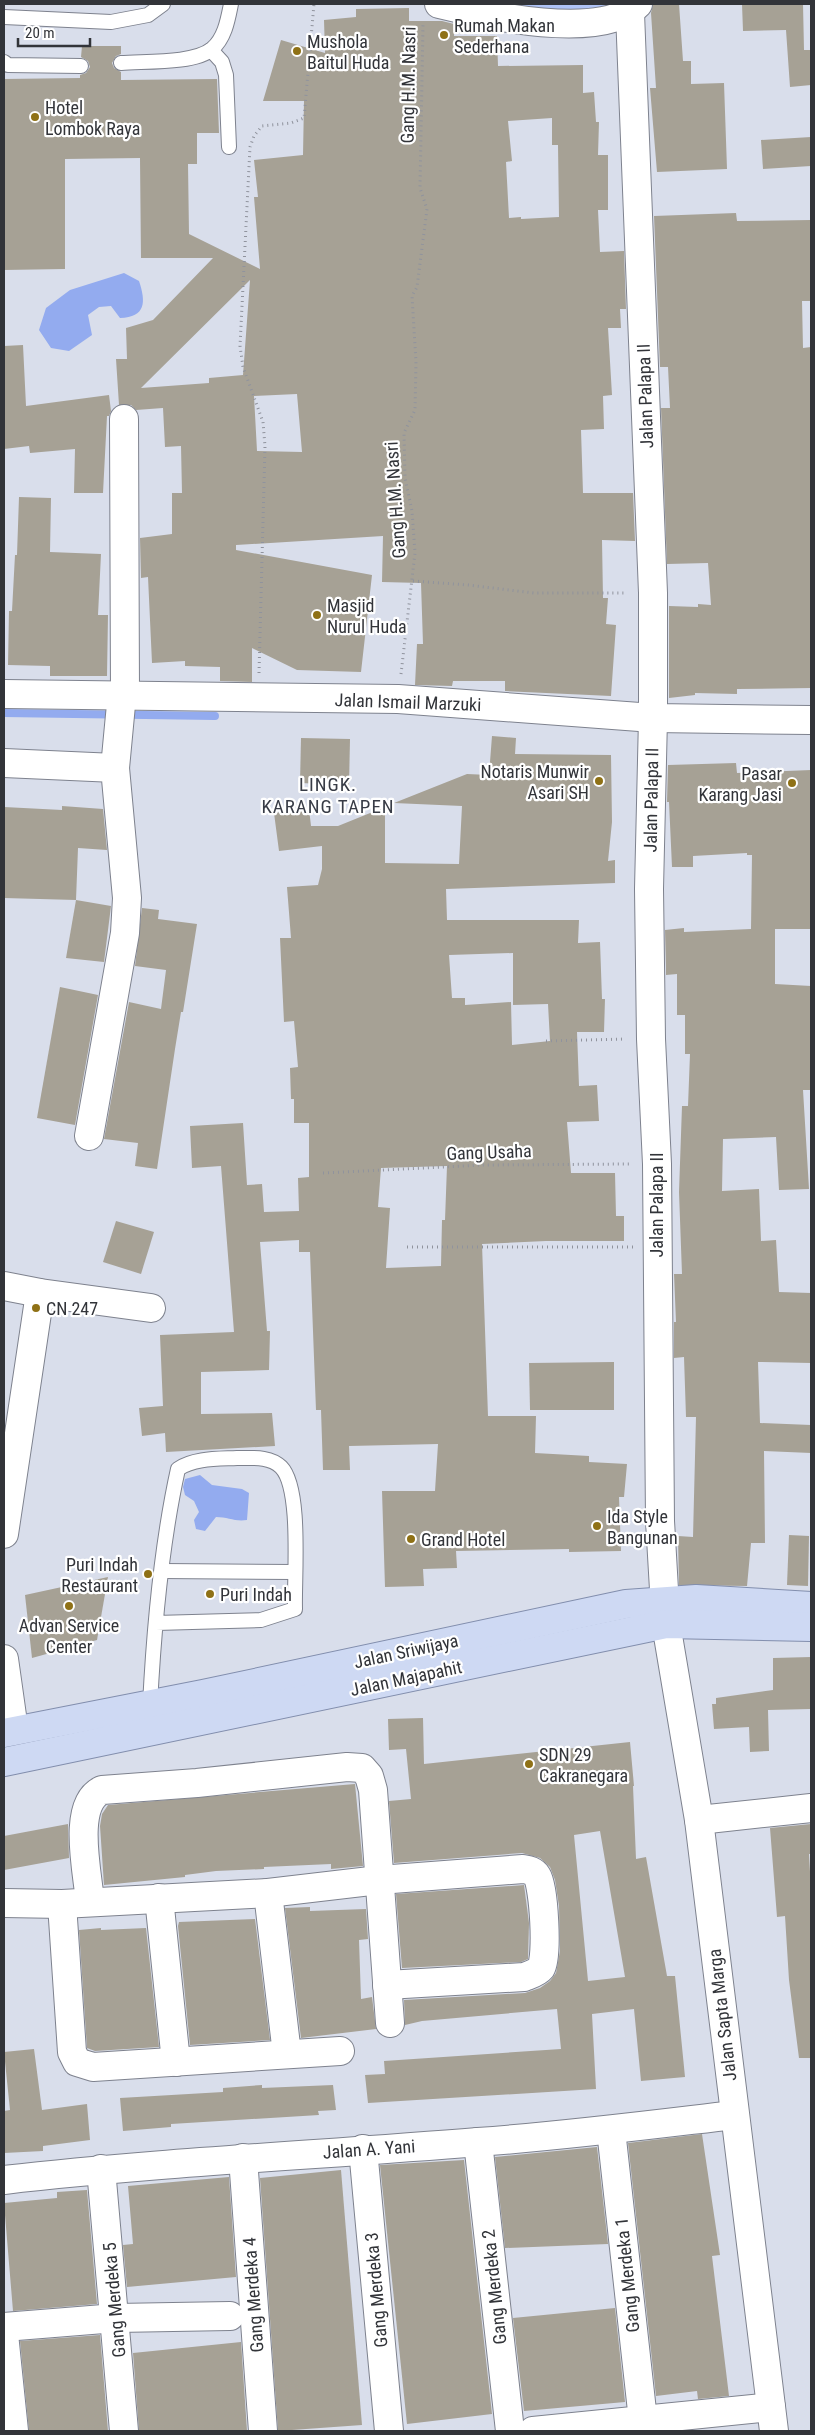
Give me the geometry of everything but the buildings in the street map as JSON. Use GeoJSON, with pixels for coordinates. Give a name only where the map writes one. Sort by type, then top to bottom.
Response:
{"type":"FeatureCollection","features":[{"type":"Feature","properties":{"kind":"main road","name":"Jalan Sriwijaya"},"geometry":{"type":"LineString","coordinates":[[9,1732],[626,1604],[665,1612],[696,1599],[811,1606]]}},
{"type":"Feature","properties":{"kind":"main road","name":"Jalan Majapahit"},"geometry":{"type":"LineString","coordinates":[[4,1762],[665,1612],[811,1626]]}},
{"type":"Feature","properties":{"kind":"street"},"geometry":{"type":"LineString","coordinates":[[431,9],[529,21],[577,23],[603,20],[634,8]]}},
{"type":"Feature","properties":{"kind":"street","name":"Jalan Palapa II"},"geometry":{"type":"LineString","coordinates":[[634,8],[652,592],[653,718],[649,889],[657,1164],[656,1247],[660,1521],[665,1612]]}},
{"type":"Feature","properties":{"kind":"street"},"geometry":{"type":"LineString","coordinates":[[89,1136],[125,933],[127,898],[115,768],[121,709],[124,419]]}},
{"type":"Feature","properties":{"kind":"street","name":"Jalan Ismail Marzuki"},"geometry":{"type":"LineString","coordinates":[[4,694],[121,709],[258,698],[398,700],[653,718],[811,720]]}},
{"type":"Feature","properties":{"kind":"street"},"geometry":{"type":"LineString","coordinates":[[4,763],[115,768]]}},
{"type":"Feature","properties":{"kind":"street"},"geometry":{"type":"LineString","coordinates":[[4,1286],[40,1294],[151,1308]]}},
{"type":"Feature","properties":{"kind":"street"},"geometry":{"type":"LineString","coordinates":[[4,1534],[40,1294]]}},
{"type":"Feature","properties":{"kind":"street","name":"Jalan Sapta Marga"},"geometry":{"type":"LineString","coordinates":[[665,1612],[699,1820],[773,2419]]}},
{"type":"Feature","properties":{"kind":"street"},"geometry":{"type":"LineString","coordinates":[[4,1659],[9,1732]]}},
{"type":"Feature","properties":{"kind":"street"},"geometry":{"type":"LineString","coordinates":[[90,1902],[83,1823],[85,1808],[95,1793],[102,1790],[197,1783],[347,1767],[362,1768],[369,1776],[373,1790],[390,2023]]}},
{"type":"Feature","properties":{"kind":"street"},"geometry":{"type":"LineString","coordinates":[[699,1820],[811,1808]]}},
{"type":"Feature","properties":{"kind":"street"},"geometry":{"type":"LineString","coordinates":[[4,1903],[62,1904],[268,1893],[379,1880],[523,1869],[531,1871],[537,1876],[541,1889],[544,1948],[542,1967],[536,1972],[524,1977],[387,1985]]}},
{"type":"Feature","properties":{"kind":"street"},"geometry":{"type":"LineString","coordinates":[[268,1893],[287,2054]]}},
{"type":"Feature","properties":{"kind":"street"},"geometry":{"type":"LineString","coordinates":[[159,1898],[176,2062]]}},
{"type":"Feature","properties":{"kind":"street"},"geometry":{"type":"LineString","coordinates":[[62,1904],[72,2052],[78,2062],[93,2067],[340,2051]]}},
{"type":"Feature","properties":{"kind":"street","name":"Jalan A. Yani"},"geometry":{"type":"LineString","coordinates":[[4,2180],[101,2169],[478,2142],[611,2130],[734,2115]]}},
{"type":"Feature","properties":{"kind":"street","name":"Gang Merdeka 1"},"geometry":{"type":"LineString","coordinates":[[611,2130],[642,2420]]}},
{"type":"Feature","properties":{"kind":"street","name":"Gang Merdeka 2"},"geometry":{"type":"LineString","coordinates":[[478,2142],[510,2431]]}},
{"type":"Feature","properties":{"kind":"street","name":"Gang Merdeka 3"},"geometry":{"type":"LineString","coordinates":[[363,2150],[389,2431]]}},
{"type":"Feature","properties":{"kind":"street","name":"Gang Merdeka 4"},"geometry":{"type":"LineString","coordinates":[[243,2158],[263,2431]]}},
{"type":"Feature","properties":{"kind":"street","name":"Gang Merdeka 5"},"geometry":{"type":"LineString","coordinates":[[101,2169],[116,2318],[124,2431]]}},
{"type":"Feature","properties":{"kind":"street"},"geometry":{"type":"LineString","coordinates":[[4,2327],[116,2318],[230,2316]]}},
{"type":"Feature","properties":{"kind":"street"},"geometry":{"type":"LineString","coordinates":[[4,2334],[14,2431]]}},
{"type":"Feature","properties":{"kind":"street"},"geometry":{"type":"LineString","coordinates":[[533,2431],[642,2420],[773,2419]]}},
{"type":"Feature","properties":{"kind":"lane"},"geometry":{"type":"LineString","coordinates":[[4,17],[111,22],[148,15],[163,4]]}},
{"type":"Feature","properties":{"kind":"lane"},"geometry":{"type":"LineString","coordinates":[[121,63],[191,58],[212,50],[227,25],[231,4]]}},
{"type":"Feature","properties":{"kind":"lane"},"geometry":{"type":"LineString","coordinates":[[212,50],[222,62],[226,74],[229,147]]}},
{"type":"Feature","properties":{"kind":"lane"},"geometry":{"type":"LineString","coordinates":[[4,62],[8,65],[81,66]]}},
{"type":"Feature","properties":{"kind":"lane"},"geometry":{"type":"LineString","coordinates":[[150,1704],[156,1623],[162,1571],[172,1495],[178,1469],[185,1464],[207,1460],[260,1457],[280,1465],[287,1475],[294,1496],[295,1609],[289,1613],[261,1620],[156,1623]]}},
{"type":"Feature","properties":{"kind":"lane"},"geometry":{"type":"LineString","coordinates":[[162,1571],[294,1572]]}},
{"type":"Feature","properties":{"kind":"path"},"geometry":{"type":"LineString","coordinates":[[258,698],[265,446],[263,422],[243,367],[240,346],[250,147],[254,136],[262,126],[291,123],[304,118],[314,4]]}},
{"type":"Feature","properties":{"kind":"path","name":"Gang H.M. Nasri"},"geometry":{"type":"LineString","coordinates":[[398,700],[415,553],[412,511],[405,478],[404,433],[415,410],[416,362],[412,296],[416,287],[426,209],[420,188],[431,9]]}},
{"type":"Feature","properties":{"kind":"path"},"geometry":{"type":"LineString","coordinates":[[413,581],[534,593],[652,592]]}},
{"type":"Feature","properties":{"kind":"path"},"geometry":{"type":"LineString","coordinates":[[546,1042],[652,1039]]}},
{"type":"Feature","properties":{"kind":"path","name":"Gang Usaha"},"geometry":{"type":"LineString","coordinates":[[322,1173],[484,1165],[657,1164]]}},
{"type":"Feature","properties":{"kind":"path"},"geometry":{"type":"LineString","coordinates":[[407,1247],[656,1247]]}},
{"type":"Feature","properties":{"kind":"shaded area"},"geometry":{"type":"Polygon","coordinates":[[[504,4],[613,4],[608,10],[559,11],[504,4]]]}},
{"type":"Feature","properties":{"kind":"shaded area"},"geometry":{"type":"Polygon","coordinates":[[[124,273],[139,281],[143,302],[139,311],[135,315],[120,318],[111,306],[99,307],[88,315],[92,335],[69,351],[51,348],[39,330],[46,308],[70,290],[124,273]]]}},
{"type":"Feature","properties":{"kind":"shaded area"},"geometry":{"type":"Polygon","coordinates":[[[200,1475],[212,1485],[242,1489],[249,1493],[247,1520],[216,1517],[205,1531],[196,1529],[194,1520],[199,1512],[194,1501],[185,1495],[183,1487],[185,1479],[200,1475]]]}},
{"type":"Feature","properties":{"kind":"waterway"},"geometry":{"type":"LineString","coordinates":[[4,713],[215,716]]}},
{"type":"Feature","properties":{"kind":"place","name":"Rumah Makan Sederhana"},"geometry":{"type":"Point","coordinates":[444,35]}},
{"type":"Feature","properties":{"kind":"place","name":"Mushola Baitul Huda"},"geometry":{"type":"Point","coordinates":[297,51]}},
{"type":"Feature","properties":{"kind":"place","name":"Hotel Lombok Raya"},"geometry":{"type":"Point","coordinates":[35,117]}},
{"type":"Feature","properties":{"kind":"place","name":"Masjid Nurul Huda"},"geometry":{"type":"Point","coordinates":[317,615]}},
{"type":"Feature","properties":{"kind":"place","name":"Notaris Munwir Asari SH"},"geometry":{"type":"Point","coordinates":[599,781]}},
{"type":"Feature","properties":{"kind":"place","name":"Pasar Karang Jasi"},"geometry":{"type":"Point","coordinates":[792,783]}},
{"type":"Feature","properties":{"kind":"place","name":"CN 247"},"geometry":{"type":"Point","coordinates":[36,1308]}},
{"type":"Feature","properties":{"kind":"place","name":"Ida Style Bangunan"},"geometry":{"type":"Point","coordinates":[597,1526]}},
{"type":"Feature","properties":{"kind":"place","name":"Grand Hotel"},"geometry":{"type":"Point","coordinates":[411,1539]}},
{"type":"Feature","properties":{"kind":"place","name":"Puri Indah Restaurant"},"geometry":{"type":"Point","coordinates":[148,1574]}},
{"type":"Feature","properties":{"kind":"place","name":"Puri Indah"},"geometry":{"type":"Point","coordinates":[210,1594]}},
{"type":"Feature","properties":{"kind":"place","name":"Advan Service Center"},"geometry":{"type":"Point","coordinates":[69,1606]}},
{"type":"Feature","properties":{"kind":"place","name":"SDN 29 Cakranegara"},"geometry":{"type":"Point","coordinates":[529,1764]}},
{"type":"Feature","properties":{"kind":"district","name":"LINGK. KARANG TAPEN"},"geometry":{"type":"Point","coordinates":[328,795]}}]}
